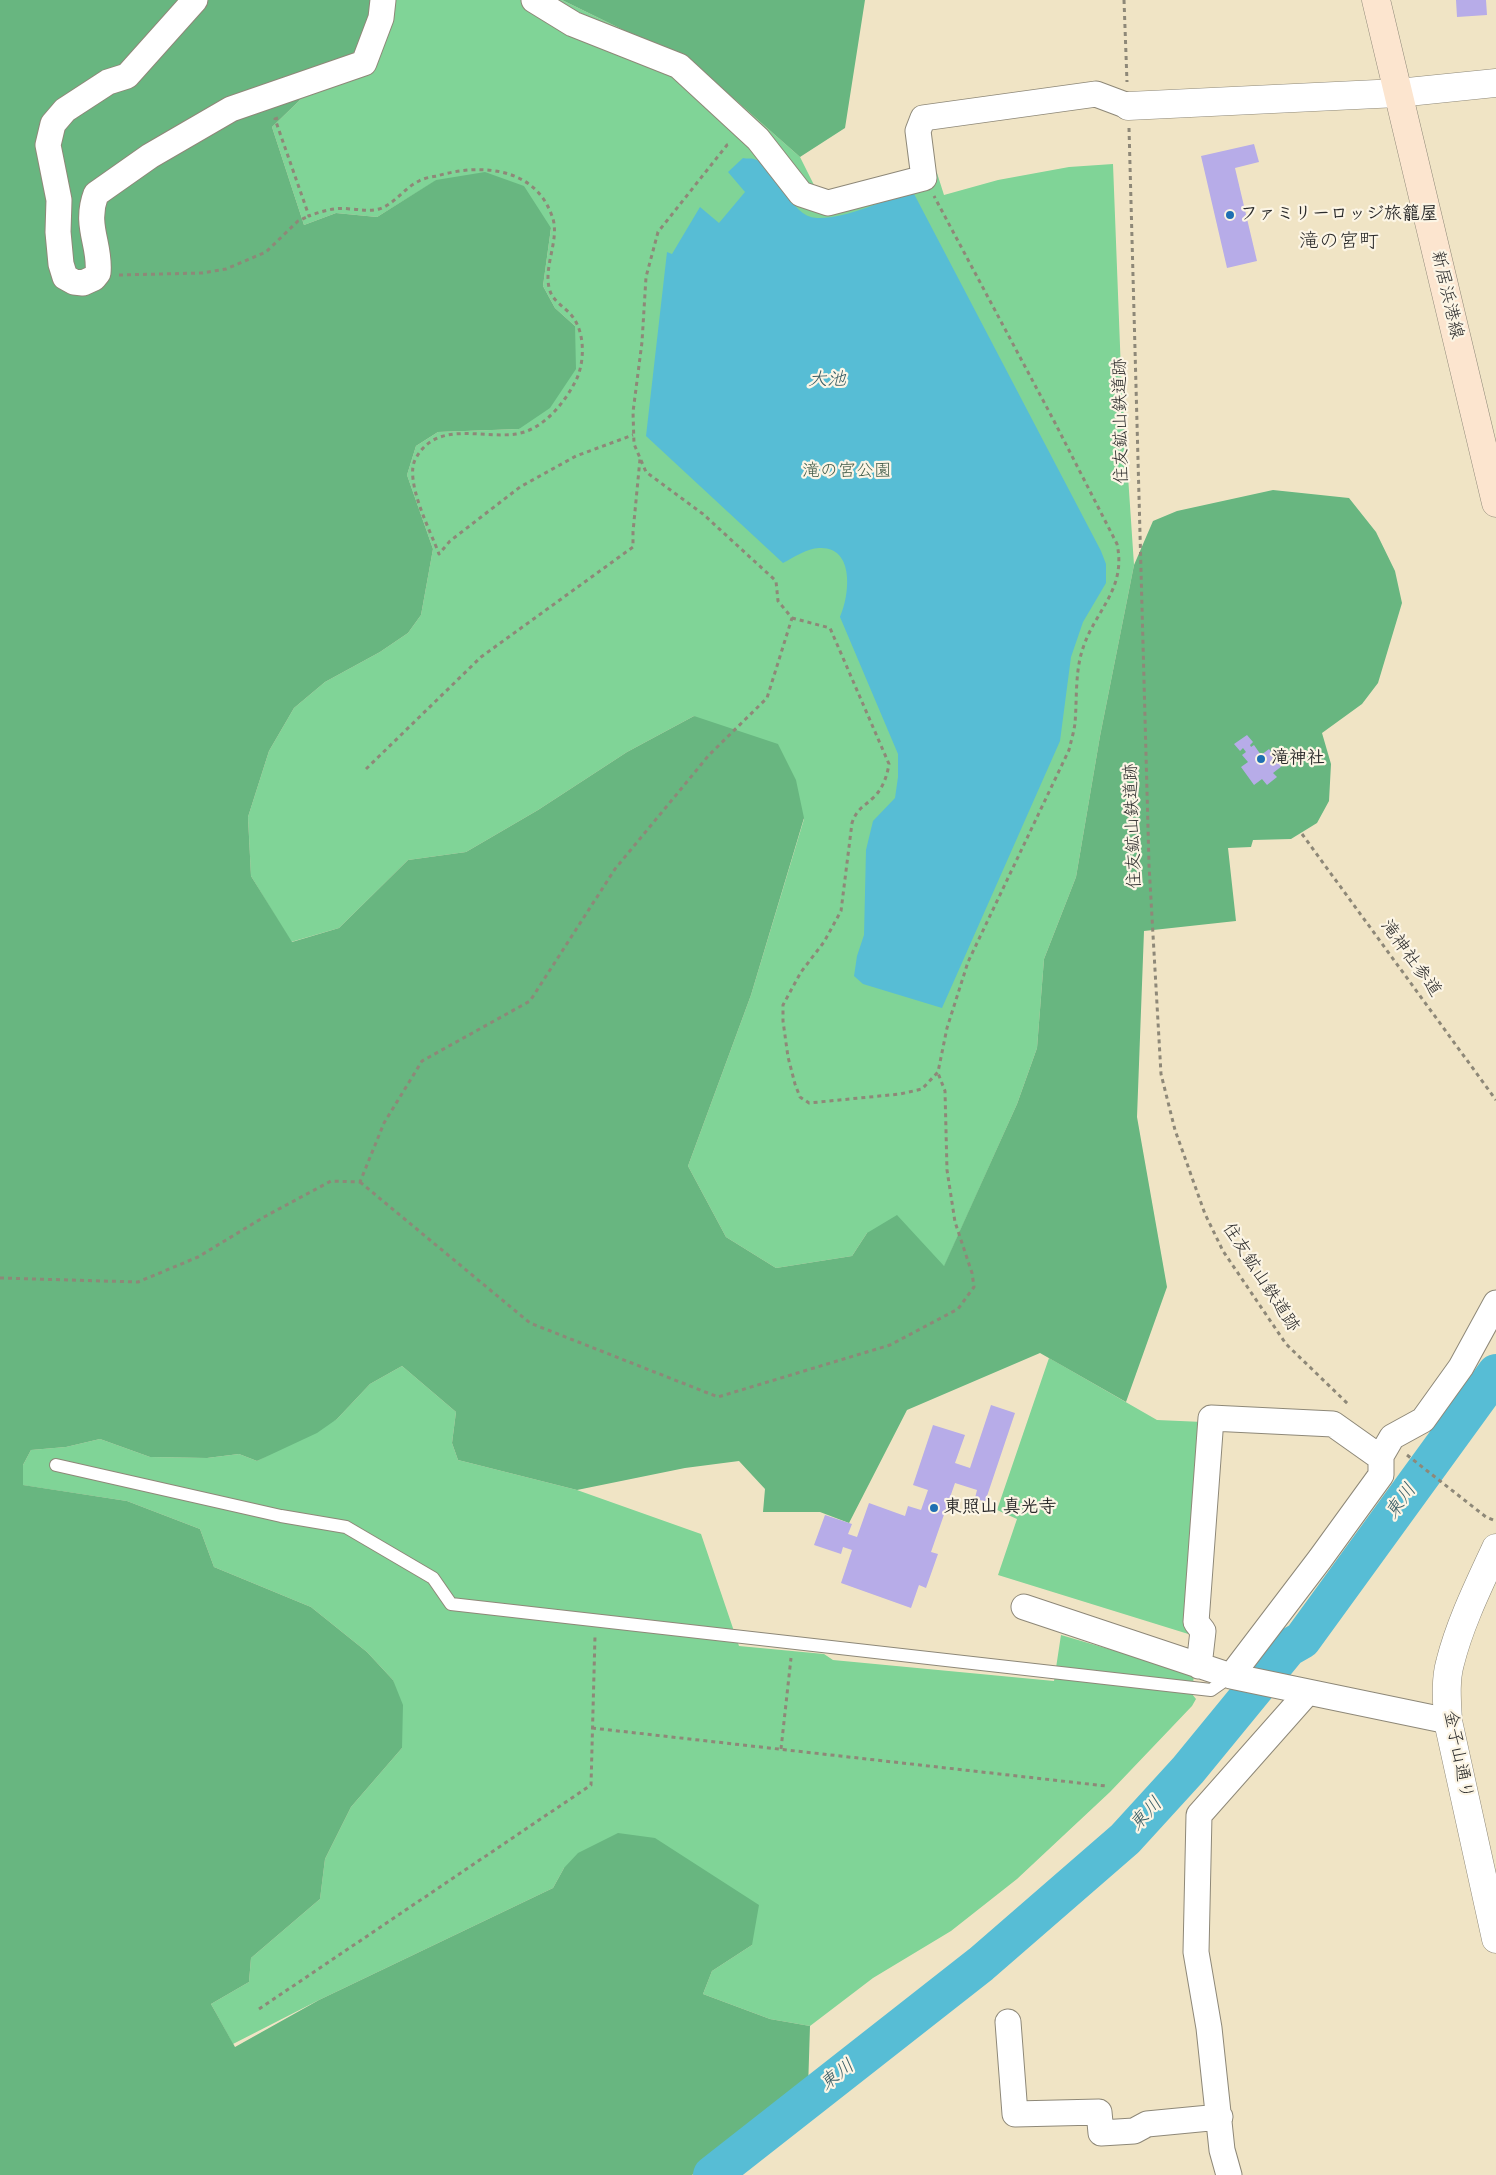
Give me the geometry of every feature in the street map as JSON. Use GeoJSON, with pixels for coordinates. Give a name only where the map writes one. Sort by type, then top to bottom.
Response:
{"type":"FeatureCollection","features":[{"type":"Feature","properties":{"kind":"main road","name":"新居浜港線"},"geometry":{"type":"LineString","coordinates":[[1376,0],[1491,460],[1496,503]]}},
{"type":"Feature","properties":{"kind":"street"},"geometry":{"type":"LineString","coordinates":[[195,0],[127,76],[108,82],[65,110],[53,124],[48,145],[59,200],[58,232],[61,264],[66,277],[74,282],[83,283],[94,278],[99,267],[92,232],[93,203],[96,194],[150,156],[231,109],[364,63],[381,18],[383,0]]}},
{"type":"Feature","properties":{"kind":"street"},"geometry":{"type":"LineString","coordinates":[[534,0],[573,24],[680,66],[758,139],[801,194],[828,203],[924,178],[918,132],[923,118],[1096,94],[1128,106],[1398,93],[1496,83]]}},
{"type":"Feature","properties":{"kind":"street"},"geometry":{"type":"LineString","coordinates":[[1233,1677],[1381,1475],[1392,1449],[1423,1420],[1462,1367],[1496,1303]]}},
{"type":"Feature","properties":{"kind":"street"},"geometry":{"type":"LineString","coordinates":[[1199,1666],[1203,1631],[1196,1622],[1211,1418],[1334,1424],[1392,1449]]}},
{"type":"Feature","properties":{"kind":"street","name":"金子山通り"},"geometry":{"type":"LineString","coordinates":[[1496,1548],[1467,1610],[1449,1664],[1447,1693],[1448,1721],[1496,1939]]}},
{"type":"Feature","properties":{"kind":"street"},"geometry":{"type":"LineString","coordinates":[[1024,1607],[1233,1677],[1448,1721]]}},
{"type":"Feature","properties":{"kind":"street"},"geometry":{"type":"LineString","coordinates":[[1229,2175],[1222,2150],[1220,2117],[1209,2028],[1196,1952],[1199,1816],[1302,1692]]}},
{"type":"Feature","properties":{"kind":"street"},"geometry":{"type":"LineString","coordinates":[[1008,2022],[1015,2114],[1099,2112],[1101,2133],[1134,2131],[1147,2124],[1220,2117]]}},
{"type":"Feature","properties":{"kind":"lane"},"geometry":{"type":"LineString","coordinates":[[56,1465],[281,1516],[346,1527],[433,1578],[451,1604],[1211,1690],[1233,1677]]}},
{"type":"Feature","properties":{"kind":"path","name":"住友鉱山鉄道跡"},"geometry":{"type":"LineString","coordinates":[[1124,0],[1149,855],[1161,1074],[1178,1140],[1204,1214],[1223,1252],[1286,1344],[1349,1405]]}},
{"type":"Feature","properties":{"kind":"path"},"geometry":{"type":"LineString","coordinates":[[284,115],[276,119],[309,216]]}},
{"type":"Feature","properties":{"kind":"path"},"geometry":{"type":"LineString","coordinates":[[727,145],[658,232],[646,277],[642,342],[632,412],[633,435],[634,444],[646,472],[703,514],[776,582],[778,601],[792,618],[830,628],[889,764],[883,784],[875,796],[856,812],[852,823],[840,911],[824,942],[801,972],[783,1005],[783,1021],[788,1056],[795,1084],[800,1097],[809,1103],[914,1091],[922,1089],[938,1072],[947,1028],[968,962],[1069,750],[1074,726],[1082,652],[1088,635],[1116,584],[1120,558],[1116,544],[1053,418],[924,178]]}},
{"type":"Feature","properties":{"kind":"path"},"geometry":{"type":"LineString","coordinates":[[96,275],[104,277],[131,273],[202,273],[226,269],[266,252],[298,221],[309,216],[335,209],[375,210],[390,204],[418,181],[463,169],[502,172],[524,179],[544,199],[553,217],[554,234],[549,289],[553,297],[573,316],[577,324],[582,355],[578,377],[555,412],[540,425],[517,434],[471,434],[434,437],[415,459],[412,472],[414,485],[439,554],[450,541],[520,487],[576,456],[633,435]]}},
{"type":"Feature","properties":{"kind":"path"},"geometry":{"type":"LineString","coordinates":[[366,769],[480,657],[633,547],[632,532],[640,457]]}},
{"type":"Feature","properties":{"kind":"path"},"geometry":{"type":"LineString","coordinates":[[360,1182],[384,1123],[422,1061],[530,1001],[615,868],[709,755],[767,698],[792,618]]}},
{"type":"Feature","properties":{"kind":"path","name":"滝神社参道"},"geometry":{"type":"LineString","coordinates":[[1302,834],[1496,1100]]}},
{"type":"Feature","properties":{"kind":"path"},"geometry":{"type":"LineString","coordinates":[[0,1278],[138,1282],[198,1257],[264,1217],[331,1181],[360,1182],[530,1323],[718,1397],[890,1345],[958,1310],[974,1287],[972,1273],[955,1222],[947,1170],[945,1091],[938,1072]]}},
{"type":"Feature","properties":{"kind":"path"},"geometry":{"type":"LineString","coordinates":[[1392,1449],[1468,1501],[1486,1517],[1496,1521]]}},
{"type":"Feature","properties":{"kind":"path"},"geometry":{"type":"LineString","coordinates":[[259,2009],[591,1785],[595,1620]]}},
{"type":"Feature","properties":{"kind":"path"},"geometry":{"type":"LineString","coordinates":[[781,1749],[792,1643]]}},
{"type":"Feature","properties":{"kind":"path"},"geometry":{"type":"LineString","coordinates":[[592,1728],[1106,1786]]}},
{"type":"Feature","properties":{"kind":"green space"},"geometry":{"type":"Polygon","coordinates":[[[0,0],[372,0],[374,5],[361,45],[340,65],[318,71],[299,101],[272,127],[304,225],[336,213],[377,217],[436,180],[485,172],[524,186],[551,228],[543,286],[555,308],[575,326],[576,369],[550,408],[519,429],[438,432],[416,446],[407,475],[433,549],[421,615],[408,633],[380,652],[325,682],[294,708],[269,751],[248,817],[251,876],[292,942],[339,928],[408,860],[466,852],[538,810],[627,752],[694,716],[778,744],[796,780],[804,818],[751,995],[688,1166],[726,1237],[776,1268],[852,1256],[867,1233],[897,1215],[944,1266],[1017,1104],[1037,1048],[1044,959],[1076,877],[1100,736],[1134,565],[1153,521],[1177,511],[1273,490],[1349,498],[1376,532],[1395,571],[1402,603],[1378,683],[1362,704],[1322,733],[1331,764],[1329,801],[1317,823],[1291,839],[1253,840],[1251,847],[1228,848],[1236,921],[1144,931],[1137,1117],[1167,1287],[1126,1402],[1040,1353],[907,1410],[849,1523],[820,1512],[763,1512],[765,1489],[739,1461],[685,1468],[577,1490],[458,1460],[452,1443],[456,1412],[402,1366],[370,1384],[337,1419],[317,1433],[257,1461],[239,1454],[207,1458],[150,1457],[100,1439],[66,1447],[31,1450],[23,1465],[23,1485],[127,1501],[200,1529],[214,1567],[311,1607],[367,1652],[393,1680],[403,1705],[402,1748],[351,1807],[325,1859],[320,1899],[251,1958],[249,1982],[211,2004],[235,2047],[319,2000],[553,1888],[564,1868],[578,1853],[618,1833],[655,1838],[759,1905],[752,1945],[712,1971],[703,1994],[770,2019],[810,2026],[808,2089],[692,2175],[0,2175],[0,0]]]}},
{"type":"Feature","properties":{"kind":"green space","name":"滝の宮公園"},"geometry":{"type":"Polygon","coordinates":[[[372,0],[562,0],[652,44],[732,97],[800,157],[816,189],[832,193],[898,175],[937,173],[944,195],[998,180],[1069,167],[1113,164],[1121,372],[1134,565],[1100,736],[1076,877],[1044,959],[1037,1048],[1017,1104],[944,1267],[867,1233],[852,1256],[776,1268],[726,1237],[688,1166],[751,995],[804,819],[694,716],[627,752],[538,810],[466,852],[408,860],[339,928],[291,942],[251,876],[248,817],[269,751],[294,708],[325,682],[380,652],[408,633],[421,615],[433,549],[407,475],[416,446],[438,432],[519,429],[575,326],[555,308],[543,286],[551,228],[437,180],[377,217],[336,213],[304,225],[272,127],[299,101],[318,71],[372,0]]]}},
{"type":"Feature","properties":{"kind":"green space"},"geometry":{"type":"Polygon","coordinates":[[[562,0],[865,0],[845,128],[800,157],[732,97],[652,44],[562,0]]]}},
{"type":"Feature","properties":{"kind":"green space"},"geometry":{"type":"Polygon","coordinates":[[[1049,1358],[1157,1420],[1203,1422],[1198,1637],[998,1575],[1017,1519],[997,1510],[1049,1358]]]}},
{"type":"Feature","properties":{"kind":"green space"},"geometry":{"type":"Polygon","coordinates":[[[402,1366],[456,1412],[452,1443],[458,1460],[577,1490],[701,1534],[739,1646],[824,1654],[833,1660],[1054,1681],[1061,1635],[1194,1674],[1192,1694],[1196,1699],[1192,1706],[1110,1792],[1017,1879],[951,1931],[873,1978],[810,2026],[770,2019],[703,1994],[712,1971],[752,1945],[564,1868],[553,1888],[319,2000],[233,2044],[211,2004],[249,1982],[251,1958],[320,1899],[325,1859],[351,1807],[402,1748],[393,1680],[367,1652],[311,1607],[214,1567],[200,1529],[127,1501],[22,1485],[23,1465],[31,1450],[66,1447],[100,1439],[150,1457],[207,1458],[239,1454],[257,1461],[337,1419],[370,1384],[402,1366]]]}},
{"type":"Feature","properties":{"kind":"water","name":"大池"},"geometry":{"type":"Polygon","coordinates":[[[743,158],[754,159],[763,164],[798,209],[807,215],[817,218],[853,212],[912,190],[1101,551],[1106,564],[1106,583],[1083,622],[1071,657],[1060,741],[942,1008],[863,984],[854,976],[857,956],[864,935],[866,850],[873,821],[895,798],[898,777],[898,754],[840,617],[846,597],[847,585],[844,563],[839,555],[831,549],[814,548],[783,563],[646,436],[667,252],[672,254],[700,207],[719,223],[745,192],[728,172],[743,158]]]}},
{"type":"Feature","properties":{"kind":"building"},"geometry":{"type":"Polygon","coordinates":[[[1456,0],[1486,0],[1487,15],[1457,17],[1456,0]]]}},
{"type":"Feature","properties":{"kind":"building","name":"ファミリーロッジ旅籠屋"},"geometry":{"type":"Polygon","coordinates":[[[1254,144],[1259,162],[1235,168],[1257,261],[1227,268],[1201,156],[1254,144]]]}},
{"type":"Feature","properties":{"kind":"building","name":"滝神社"},"geometry":{"type":"Polygon","coordinates":[[[1247,735],[1253,742],[1250,745],[1251,747],[1254,745],[1261,755],[1269,749],[1282,766],[1273,773],[1277,777],[1267,785],[1262,779],[1254,785],[1241,767],[1248,762],[1242,755],[1246,752],[1243,748],[1240,751],[1234,744],[1247,735]]]}},
{"type":"Feature","properties":{"kind":"building","name":"東照山 真光寺"},"geometry":{"type":"Polygon","coordinates":[[[991,1405],[1015,1413],[985,1502],[975,1498],[977,1490],[955,1483],[931,1552],[938,1554],[926,1588],[919,1585],[911,1608],[841,1583],[852,1550],[843,1547],[841,1554],[814,1545],[825,1515],[852,1524],[848,1534],[857,1537],[869,1503],[905,1516],[908,1506],[921,1510],[928,1490],[913,1485],[933,1425],[965,1435],[955,1463],[970,1468],[991,1405]]]}},
{"type":"Feature","properties":{"kind":"waterway","name":"東川"},"geometry":{"type":"LineString","coordinates":[[712,2175],[981,1964],[1125,1839],[1188,1770],[1288,1648],[1302,1640],[1496,1373]]}},
{"type":"Feature","properties":{"kind":"place","name":"ファミリーロッジ旅籠屋"},"geometry":{"type":"Point","coordinates":[1230,215]}},
{"type":"Feature","properties":{"kind":"place","name":"滝神社"},"geometry":{"type":"Point","coordinates":[1261,759]}},
{"type":"Feature","properties":{"kind":"place","name":"東照山 真光寺"},"geometry":{"type":"Point","coordinates":[934,1508]}},
{"type":"Feature","properties":{"kind":"district","name":"滝の宮町"},"geometry":{"type":"Point","coordinates":[1339,243]}}]}
